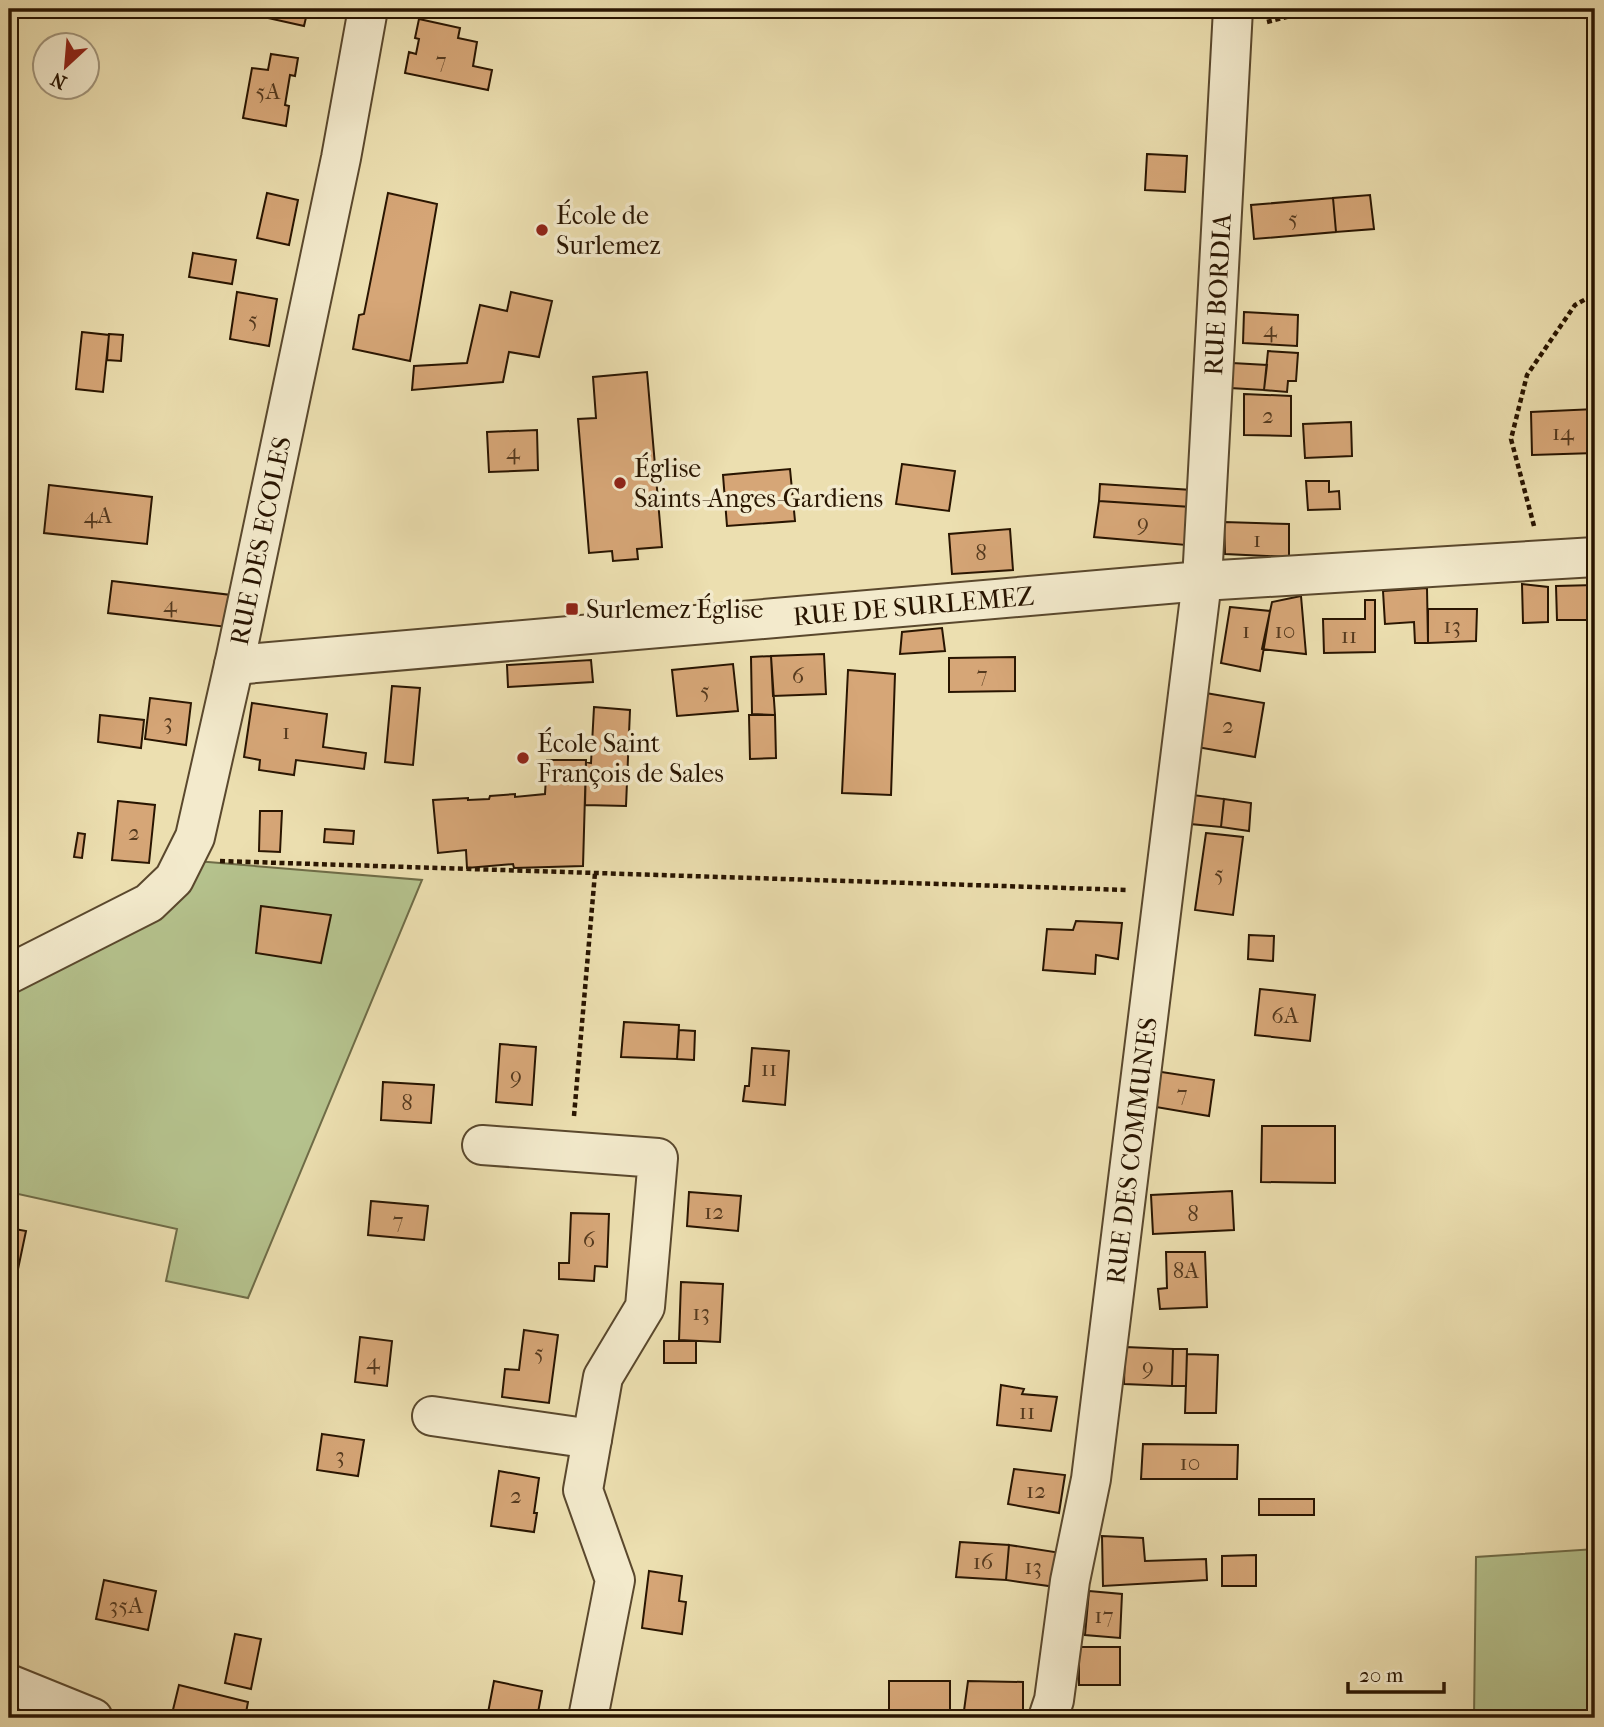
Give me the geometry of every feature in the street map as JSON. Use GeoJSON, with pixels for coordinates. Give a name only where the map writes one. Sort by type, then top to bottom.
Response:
{"type":"FeatureCollection","features":[{"type":"Feature","properties":{"kind":"street","name":"RUE DES ECOLES"},"geometry":{"type":"LineString","coordinates":[[9,975],[149,904],[174,879],[195,838],[341,158],[368,9]]}},
{"type":"Feature","properties":{"kind":"street","name":"RUE BORDIA"},"geometry":{"type":"LineString","coordinates":[[1202,581],[1233,20]]}},
{"type":"Feature","properties":{"kind":"street","name":"RUE DE SURLEMEZ"},"geometry":{"type":"LineString","coordinates":[[234,665],[1202,581],[1595,557]]}},
{"type":"Feature","properties":{"kind":"street","name":"RUE DES COMMUNES"},"geometry":{"type":"LineString","coordinates":[[1048,1718],[1054,1700],[1070,1581],[1091,1479],[1202,581]]}},
{"type":"Feature","properties":{"kind":"street"},"geometry":{"type":"LineString","coordinates":[[482,1145],[658,1158],[645,1307],[603,1377],[583,1490],[615,1580],[588,1718]]}},
{"type":"Feature","properties":{"kind":"street"},"geometry":{"type":"LineString","coordinates":[[432,1416],[592,1439]]}},
{"type":"Feature","properties":{"kind":"street"},"geometry":{"type":"LineString","coordinates":[[9,1684],[93,1718]]}},
{"type":"Feature","properties":{"kind":"path"},"geometry":{"type":"LineString","coordinates":[[1233,20],[1318,9]]}},
{"type":"Feature","properties":{"kind":"path"},"geometry":{"type":"LineString","coordinates":[[1578,9],[1582,10],[1595,33]]}},
{"type":"Feature","properties":{"kind":"path"},"geometry":{"type":"LineString","coordinates":[[1544,560],[1511,439],[1527,375],[1575,305],[1595,294]]}},
{"type":"Feature","properties":{"kind":"path"},"geometry":{"type":"LineString","coordinates":[[184,860],[1164,891]]}},
{"type":"Feature","properties":{"kind":"path"},"geometry":{"type":"LineString","coordinates":[[571,1152],[595,873]]}},
{"type":"Feature","properties":{"kind":"green space"},"geometry":{"type":"Polygon","coordinates":[[[184,860],[422,880],[248,1298],[166,1281],[177,1229],[9,1192],[9,974],[184,860]]]}},
{"type":"Feature","properties":{"kind":"green space"},"geometry":{"type":"Polygon","coordinates":[[[1595,1549],[1595,1718],[1474,1718],[1476,1557],[1595,1549]]]}},
{"type":"Feature","properties":{"kind":"building"},"geometry":{"type":"Polygon","coordinates":[[[270,9],[308,9],[304,26],[268,18],[270,9]]]}},
{"type":"Feature","properties":{"kind":"building"},"geometry":{"type":"Polygon","coordinates":[[[419,19],[460,28],[458,38],[477,42],[473,66],[492,70],[488,90],[405,73],[409,52],[416,54],[419,39],[415,38],[419,19]]]}},
{"type":"Feature","properties":{"kind":"building"},"geometry":{"type":"Polygon","coordinates":[[[271,54],[298,58],[295,76],[290,75],[285,105],[289,106],[286,126],[243,118],[252,68],[268,70],[271,54]]]}},
{"type":"Feature","properties":{"kind":"building"},"geometry":{"type":"Polygon","coordinates":[[[1147,154],[1187,156],[1185,192],[1145,190],[1147,154]]]}},
{"type":"Feature","properties":{"kind":"building"},"geometry":{"type":"Polygon","coordinates":[[[267,193],[298,200],[289,245],[257,238],[267,193]]]}},
{"type":"Feature","properties":{"kind":"building"},"geometry":{"type":"Polygon","coordinates":[[[388,193],[437,204],[410,361],[353,349],[359,315],[364,314],[388,193]]]}},
{"type":"Feature","properties":{"kind":"building"},"geometry":{"type":"Polygon","coordinates":[[[1370,195],[1374,229],[1336,232],[1333,198],[1370,195]]]}},
{"type":"Feature","properties":{"kind":"building"},"geometry":{"type":"Polygon","coordinates":[[[1333,198],[1336,232],[1254,239],[1251,205],[1333,198]]]}},
{"type":"Feature","properties":{"kind":"building"},"geometry":{"type":"Polygon","coordinates":[[[193,253],[236,260],[232,284],[189,277],[193,253]]]}},
{"type":"Feature","properties":{"kind":"building"},"geometry":{"type":"Polygon","coordinates":[[[237,292],[277,299],[269,346],[230,339],[237,292]]]}},
{"type":"Feature","properties":{"kind":"building"},"geometry":{"type":"Polygon","coordinates":[[[511,292],[552,301],[539,357],[509,352],[503,382],[412,390],[414,366],[467,363],[480,305],[507,311],[511,292]]]}},
{"type":"Feature","properties":{"kind":"building"},"geometry":{"type":"Polygon","coordinates":[[[1244,312],[1298,315],[1297,346],[1243,343],[1244,312]]]}},
{"type":"Feature","properties":{"kind":"building"},"geometry":{"type":"Polygon","coordinates":[[[82,332],[109,335],[103,392],[76,389],[82,332]]]}},
{"type":"Feature","properties":{"kind":"building"},"geometry":{"type":"Polygon","coordinates":[[[109,334],[123,335],[121,361],[107,360],[109,334]]]}},
{"type":"Feature","properties":{"kind":"building"},"geometry":{"type":"Polygon","coordinates":[[[1268,351],[1298,353],[1296,381],[1288,381],[1287,392],[1264,390],[1268,351]]]}},
{"type":"Feature","properties":{"kind":"building"},"geometry":{"type":"Polygon","coordinates":[[[1232,363],[1267,365],[1264,390],[1230,388],[1232,363]]]}},
{"type":"Feature","properties":{"kind":"building","name":"Église Saints-Anges-Gardiens"},"geometry":{"type":"Polygon","coordinates":[[[647,372],[662,547],[637,549],[638,559],[613,561],[612,551],[589,553],[578,419],[596,418],[593,377],[647,372]]]}},
{"type":"Feature","properties":{"kind":"building"},"geometry":{"type":"Polygon","coordinates":[[[1244,394],[1291,396],[1291,436],[1244,435],[1244,394]]]}},
{"type":"Feature","properties":{"kind":"building"},"geometry":{"type":"Polygon","coordinates":[[[1595,409],[1595,453],[1532,455],[1531,412],[1595,409]]]}},
{"type":"Feature","properties":{"kind":"building"},"geometry":{"type":"Polygon","coordinates":[[[1351,422],[1352,456],[1305,458],[1303,424],[1351,422]]]}},
{"type":"Feature","properties":{"kind":"building"},"geometry":{"type":"Polygon","coordinates":[[[537,430],[538,470],[489,472],[487,432],[537,430]]]}},
{"type":"Feature","properties":{"kind":"building"},"geometry":{"type":"Polygon","coordinates":[[[902,464],[955,471],[949,511],[896,504],[902,464]]]}},
{"type":"Feature","properties":{"kind":"building"},"geometry":{"type":"Polygon","coordinates":[[[790,469],[795,521],[727,526],[723,475],[790,469]]]}},
{"type":"Feature","properties":{"kind":"building"},"geometry":{"type":"Polygon","coordinates":[[[1306,481],[1329,481],[1329,492],[1339,491],[1340,509],[1308,510],[1306,481]]]}},
{"type":"Feature","properties":{"kind":"building"},"geometry":{"type":"Polygon","coordinates":[[[1100,484],[1192,490],[1191,507],[1099,501],[1100,484]]]}},
{"type":"Feature","properties":{"kind":"building"},"geometry":{"type":"Polygon","coordinates":[[[49,485],[152,497],[147,544],[44,533],[49,485]]]}},
{"type":"Feature","properties":{"kind":"building"},"geometry":{"type":"Polygon","coordinates":[[[1099,501],[1191,507],[1186,545],[1094,537],[1099,501]]]}},
{"type":"Feature","properties":{"kind":"building"},"geometry":{"type":"Polygon","coordinates":[[[1224,522],[1289,524],[1289,557],[1225,554],[1224,522]]]}},
{"type":"Feature","properties":{"kind":"building"},"geometry":{"type":"Polygon","coordinates":[[[1010,529],[1013,570],[952,574],[949,534],[1010,529]]]}},
{"type":"Feature","properties":{"kind":"building"},"geometry":{"type":"Polygon","coordinates":[[[112,581],[231,595],[227,627],[108,613],[112,581]]]}},
{"type":"Feature","properties":{"kind":"building"},"geometry":{"type":"Polygon","coordinates":[[[1522,584],[1548,587],[1548,622],[1523,623],[1522,584]]]}},
{"type":"Feature","properties":{"kind":"building"},"geometry":{"type":"Polygon","coordinates":[[[1595,585],[1595,620],[1557,620],[1556,586],[1595,585]]]}},
{"type":"Feature","properties":{"kind":"building"},"geometry":{"type":"Polygon","coordinates":[[[1427,588],[1428,643],[1415,643],[1414,622],[1385,624],[1383,591],[1427,588]]]}},
{"type":"Feature","properties":{"kind":"building"},"geometry":{"type":"Polygon","coordinates":[[[1301,596],[1306,654],[1262,649],[1272,602],[1301,596]]]}},
{"type":"Feature","properties":{"kind":"building"},"geometry":{"type":"Polygon","coordinates":[[[1365,600],[1375,600],[1375,652],[1324,653],[1323,619],[1365,619],[1365,600]]]}},
{"type":"Feature","properties":{"kind":"building"},"geometry":{"type":"Polygon","coordinates":[[[1230,607],[1270,611],[1260,671],[1221,663],[1230,607]]]}},
{"type":"Feature","properties":{"kind":"building"},"geometry":{"type":"Polygon","coordinates":[[[1428,609],[1477,609],[1476,641],[1428,643],[1428,609]]]}},
{"type":"Feature","properties":{"kind":"building"},"geometry":{"type":"Polygon","coordinates":[[[942,628],[945,651],[900,654],[902,632],[942,628]]]}},
{"type":"Feature","properties":{"kind":"building"},"geometry":{"type":"Polygon","coordinates":[[[824,654],[826,694],[773,696],[771,656],[824,654]]]}},
{"type":"Feature","properties":{"kind":"building"},"geometry":{"type":"Polygon","coordinates":[[[771,656],[775,715],[752,714],[751,657],[771,656]]]}},
{"type":"Feature","properties":{"kind":"building"},"geometry":{"type":"Polygon","coordinates":[[[1015,657],[1015,691],[949,692],[949,658],[1015,657]]]}},
{"type":"Feature","properties":{"kind":"building"},"geometry":{"type":"Polygon","coordinates":[[[591,660],[593,682],[508,687],[507,665],[591,660]]]}},
{"type":"Feature","properties":{"kind":"building"},"geometry":{"type":"Polygon","coordinates":[[[733,664],[738,711],[677,716],[672,670],[733,664]]]}},
{"type":"Feature","properties":{"kind":"building"},"geometry":{"type":"Polygon","coordinates":[[[848,670],[895,674],[891,795],[842,793],[848,670]]]}},
{"type":"Feature","properties":{"kind":"building"},"geometry":{"type":"Polygon","coordinates":[[[392,686],[420,688],[413,765],[385,762],[392,686]]]}},
{"type":"Feature","properties":{"kind":"building"},"geometry":{"type":"Polygon","coordinates":[[[1200,692],[1264,703],[1255,757],[1191,746],[1200,692]]]}},
{"type":"Feature","properties":{"kind":"building"},"geometry":{"type":"Polygon","coordinates":[[[150,698],[191,703],[186,745],[145,739],[150,698]]]}},
{"type":"Feature","properties":{"kind":"building"},"geometry":{"type":"Polygon","coordinates":[[[252,703],[327,714],[323,747],[366,753],[364,769],[296,760],[294,775],[259,770],[260,760],[244,757],[252,703]]]}},
{"type":"Feature","properties":{"kind":"building"},"geometry":{"type":"Polygon","coordinates":[[[594,707],[630,710],[626,806],[585,805],[586,762],[591,763],[594,707]]]}},
{"type":"Feature","properties":{"kind":"building"},"geometry":{"type":"Polygon","coordinates":[[[100,715],[144,720],[141,748],[98,742],[100,715]]]}},
{"type":"Feature","properties":{"kind":"building"},"geometry":{"type":"Polygon","coordinates":[[[749,715],[775,715],[776,758],[750,759],[749,715]]]}},
{"type":"Feature","properties":{"kind":"building"},"geometry":{"type":"Polygon","coordinates":[[[547,760],[586,760],[583,866],[514,868],[513,864],[467,868],[466,850],[438,853],[433,800],[545,794],[547,760]]]}},
{"type":"Feature","properties":{"kind":"building"},"geometry":{"type":"Polygon","coordinates":[[[1185,794],[1224,799],[1221,827],[1180,823],[1185,794]]]}},
{"type":"Feature","properties":{"kind":"building"},"geometry":{"type":"Polygon","coordinates":[[[1224,799],[1251,803],[1249,831],[1221,827],[1224,799]]]}},
{"type":"Feature","properties":{"kind":"building"},"geometry":{"type":"Polygon","coordinates":[[[118,801],[155,805],[149,863],[112,860],[118,801]]]}},
{"type":"Feature","properties":{"kind":"building"},"geometry":{"type":"Polygon","coordinates":[[[260,811],[282,811],[280,852],[259,851],[260,811]]]}},
{"type":"Feature","properties":{"kind":"building"},"geometry":{"type":"Polygon","coordinates":[[[325,829],[354,831],[353,844],[324,842],[325,829]]]}},
{"type":"Feature","properties":{"kind":"building"},"geometry":{"type":"Polygon","coordinates":[[[78,833],[85,834],[82,858],[74,857],[78,833]]]}},
{"type":"Feature","properties":{"kind":"building"},"geometry":{"type":"Polygon","coordinates":[[[1206,833],[1243,837],[1233,915],[1195,910],[1206,833]]]}},
{"type":"Feature","properties":{"kind":"building"},"geometry":{"type":"Polygon","coordinates":[[[261,906],[331,915],[321,963],[256,953],[261,906]]]}},
{"type":"Feature","properties":{"kind":"building"},"geometry":{"type":"Polygon","coordinates":[[[1076,921],[1122,923],[1118,959],[1096,955],[1095,974],[1043,970],[1047,929],[1073,930],[1076,921]]]}},
{"type":"Feature","properties":{"kind":"building"},"geometry":{"type":"Polygon","coordinates":[[[1249,935],[1274,936],[1273,961],[1248,959],[1249,935]]]}},
{"type":"Feature","properties":{"kind":"building"},"geometry":{"type":"Polygon","coordinates":[[[1260,989],[1315,995],[1310,1041],[1255,1035],[1260,989]]]}},
{"type":"Feature","properties":{"kind":"building"},"geometry":{"type":"Polygon","coordinates":[[[624,1022],[679,1025],[677,1059],[621,1057],[624,1022]]]}},
{"type":"Feature","properties":{"kind":"building"},"geometry":{"type":"Polygon","coordinates":[[[679,1030],[695,1031],[694,1060],[677,1059],[679,1030]]]}},
{"type":"Feature","properties":{"kind":"building"},"geometry":{"type":"Polygon","coordinates":[[[500,1044],[536,1047],[532,1105],[496,1102],[500,1044]]]}},
{"type":"Feature","properties":{"kind":"building"},"geometry":{"type":"Polygon","coordinates":[[[752,1048],[789,1051],[785,1105],[743,1101],[745,1086],[749,1086],[752,1048]]]}},
{"type":"Feature","properties":{"kind":"building"},"geometry":{"type":"Polygon","coordinates":[[[1155,1071],[1214,1080],[1209,1116],[1150,1106],[1155,1071]]]}},
{"type":"Feature","properties":{"kind":"building"},"geometry":{"type":"Polygon","coordinates":[[[383,1082],[434,1085],[431,1123],[381,1120],[383,1082]]]}},
{"type":"Feature","properties":{"kind":"building"},"geometry":{"type":"Polygon","coordinates":[[[1262,1126],[1335,1126],[1335,1183],[1261,1182],[1262,1126]]]}},
{"type":"Feature","properties":{"kind":"building"},"geometry":{"type":"Polygon","coordinates":[[[1232,1191],[1234,1230],[1153,1234],[1151,1195],[1232,1191]]]}},
{"type":"Feature","properties":{"kind":"building"},"geometry":{"type":"Polygon","coordinates":[[[689,1192],[741,1196],[738,1231],[687,1226],[689,1192]]]}},
{"type":"Feature","properties":{"kind":"building"},"geometry":{"type":"Polygon","coordinates":[[[371,1201],[428,1206],[424,1240],[368,1235],[371,1201]]]}},
{"type":"Feature","properties":{"kind":"building"},"geometry":{"type":"Polygon","coordinates":[[[9,1207],[13,1208],[9,1228],[9,1207]]]}},
{"type":"Feature","properties":{"kind":"building"},"geometry":{"type":"Polygon","coordinates":[[[571,1213],[609,1214],[607,1267],[595,1266],[594,1281],[559,1279],[559,1263],[569,1263],[571,1213]]]}},
{"type":"Feature","properties":{"kind":"building"},"geometry":{"type":"Polygon","coordinates":[[[9,1228],[26,1231],[18,1269],[9,1267],[9,1228]]]}},
{"type":"Feature","properties":{"kind":"building"},"geometry":{"type":"Polygon","coordinates":[[[1166,1252],[1205,1252],[1207,1307],[1160,1309],[1158,1289],[1167,1288],[1166,1252]]]}},
{"type":"Feature","properties":{"kind":"building"},"geometry":{"type":"Polygon","coordinates":[[[681,1282],[723,1284],[720,1342],[679,1340],[681,1282]]]}},
{"type":"Feature","properties":{"kind":"building"},"geometry":{"type":"Polygon","coordinates":[[[524,1330],[558,1335],[549,1403],[502,1397],[505,1369],[519,1370],[524,1330]]]}},
{"type":"Feature","properties":{"kind":"building"},"geometry":{"type":"Polygon","coordinates":[[[360,1337],[392,1341],[387,1386],[355,1382],[360,1337]]]}},
{"type":"Feature","properties":{"kind":"building"},"geometry":{"type":"Polygon","coordinates":[[[664,1341],[696,1341],[696,1363],[664,1363],[664,1341]]]}},
{"type":"Feature","properties":{"kind":"building"},"geometry":{"type":"Polygon","coordinates":[[[1125,1347],[1173,1349],[1172,1386],[1124,1384],[1125,1347]]]}},
{"type":"Feature","properties":{"kind":"building"},"geometry":{"type":"Polygon","coordinates":[[[1173,1349],[1187,1349],[1186,1386],[1172,1386],[1173,1349]]]}},
{"type":"Feature","properties":{"kind":"building"},"geometry":{"type":"Polygon","coordinates":[[[1187,1354],[1218,1355],[1216,1413],[1185,1413],[1187,1354]]]}},
{"type":"Feature","properties":{"kind":"building"},"geometry":{"type":"Polygon","coordinates":[[[1001,1385],[1024,1389],[1022,1394],[1057,1397],[1051,1431],[997,1425],[1001,1385]]]}},
{"type":"Feature","properties":{"kind":"building"},"geometry":{"type":"Polygon","coordinates":[[[322,1434],[364,1440],[358,1476],[317,1470],[322,1434]]]}},
{"type":"Feature","properties":{"kind":"building"},"geometry":{"type":"Polygon","coordinates":[[[1143,1444],[1238,1445],[1237,1479],[1141,1479],[1143,1444]]]}},
{"type":"Feature","properties":{"kind":"building"},"geometry":{"type":"Polygon","coordinates":[[[1014,1469],[1065,1475],[1059,1513],[1008,1504],[1014,1469]]]}},
{"type":"Feature","properties":{"kind":"building"},"geometry":{"type":"Polygon","coordinates":[[[499,1471],[539,1478],[534,1532],[491,1526],[499,1471]]]}},
{"type":"Feature","properties":{"kind":"building"},"geometry":{"type":"Polygon","coordinates":[[[1259,1499],[1314,1499],[1314,1515],[1259,1515],[1259,1499]]]}},
{"type":"Feature","properties":{"kind":"building"},"geometry":{"type":"Polygon","coordinates":[[[1102,1536],[1143,1538],[1145,1561],[1206,1559],[1207,1580],[1103,1586],[1102,1536]]]}},
{"type":"Feature","properties":{"kind":"building"},"geometry":{"type":"Polygon","coordinates":[[[960,1542],[1009,1545],[1006,1580],[956,1577],[960,1542]]]}},
{"type":"Feature","properties":{"kind":"building"},"geometry":{"type":"Polygon","coordinates":[[[1009,1545],[1061,1553],[1056,1587],[1006,1580],[1009,1545]]]}},
{"type":"Feature","properties":{"kind":"building"},"geometry":{"type":"Polygon","coordinates":[[[1256,1555],[1256,1586],[1222,1586],[1222,1556],[1256,1555]]]}},
{"type":"Feature","properties":{"kind":"building"},"geometry":{"type":"Polygon","coordinates":[[[649,1571],[682,1576],[679,1601],[686,1602],[682,1634],[642,1628],[649,1571]]]}},
{"type":"Feature","properties":{"kind":"building"},"geometry":{"type":"Polygon","coordinates":[[[104,1580],[156,1591],[148,1630],[96,1619],[104,1580]]]}},
{"type":"Feature","properties":{"kind":"building"},"geometry":{"type":"Polygon","coordinates":[[[1089,1591],[1122,1594],[1120,1638],[1085,1635],[1089,1591]]]}},
{"type":"Feature","properties":{"kind":"building"},"geometry":{"type":"Polygon","coordinates":[[[235,1634],[261,1639],[251,1689],[225,1683],[235,1634]]]}},
{"type":"Feature","properties":{"kind":"building"},"geometry":{"type":"Polygon","coordinates":[[[1079,1647],[1120,1647],[1120,1685],[1079,1685],[1079,1647]]]}},
{"type":"Feature","properties":{"kind":"building"},"geometry":{"type":"Polygon","coordinates":[[[494,1681],[542,1691],[537,1718],[487,1718],[494,1681]]]}},
{"type":"Feature","properties":{"kind":"building"},"geometry":{"type":"Polygon","coordinates":[[[889,1681],[950,1681],[950,1718],[889,1718],[889,1681]]]}},
{"type":"Feature","properties":{"kind":"building"},"geometry":{"type":"Polygon","coordinates":[[[968,1681],[1023,1682],[1023,1718],[963,1718],[968,1681]]]}},
{"type":"Feature","properties":{"kind":"building"},"geometry":{"type":"Polygon","coordinates":[[[179,1685],[248,1702],[245,1718],[171,1718],[179,1685]]]}},
{"type":"Feature","properties":{"kind":"place","name":"École de Surlemez"},"geometry":{"type":"Point","coordinates":[542,230]}},
{"type":"Feature","properties":{"kind":"place","name":"Église Saints-Anges-Gardiens"},"geometry":{"type":"Point","coordinates":[620,483]}},
{"type":"Feature","properties":{"kind":"place","name":"Surlemez Église"},"geometry":{"type":"Point","coordinates":[572,609]}},
{"type":"Feature","properties":{"kind":"place","name":"École Saint François de Sales"},"geometry":{"type":"Point","coordinates":[523,758]}}]}
